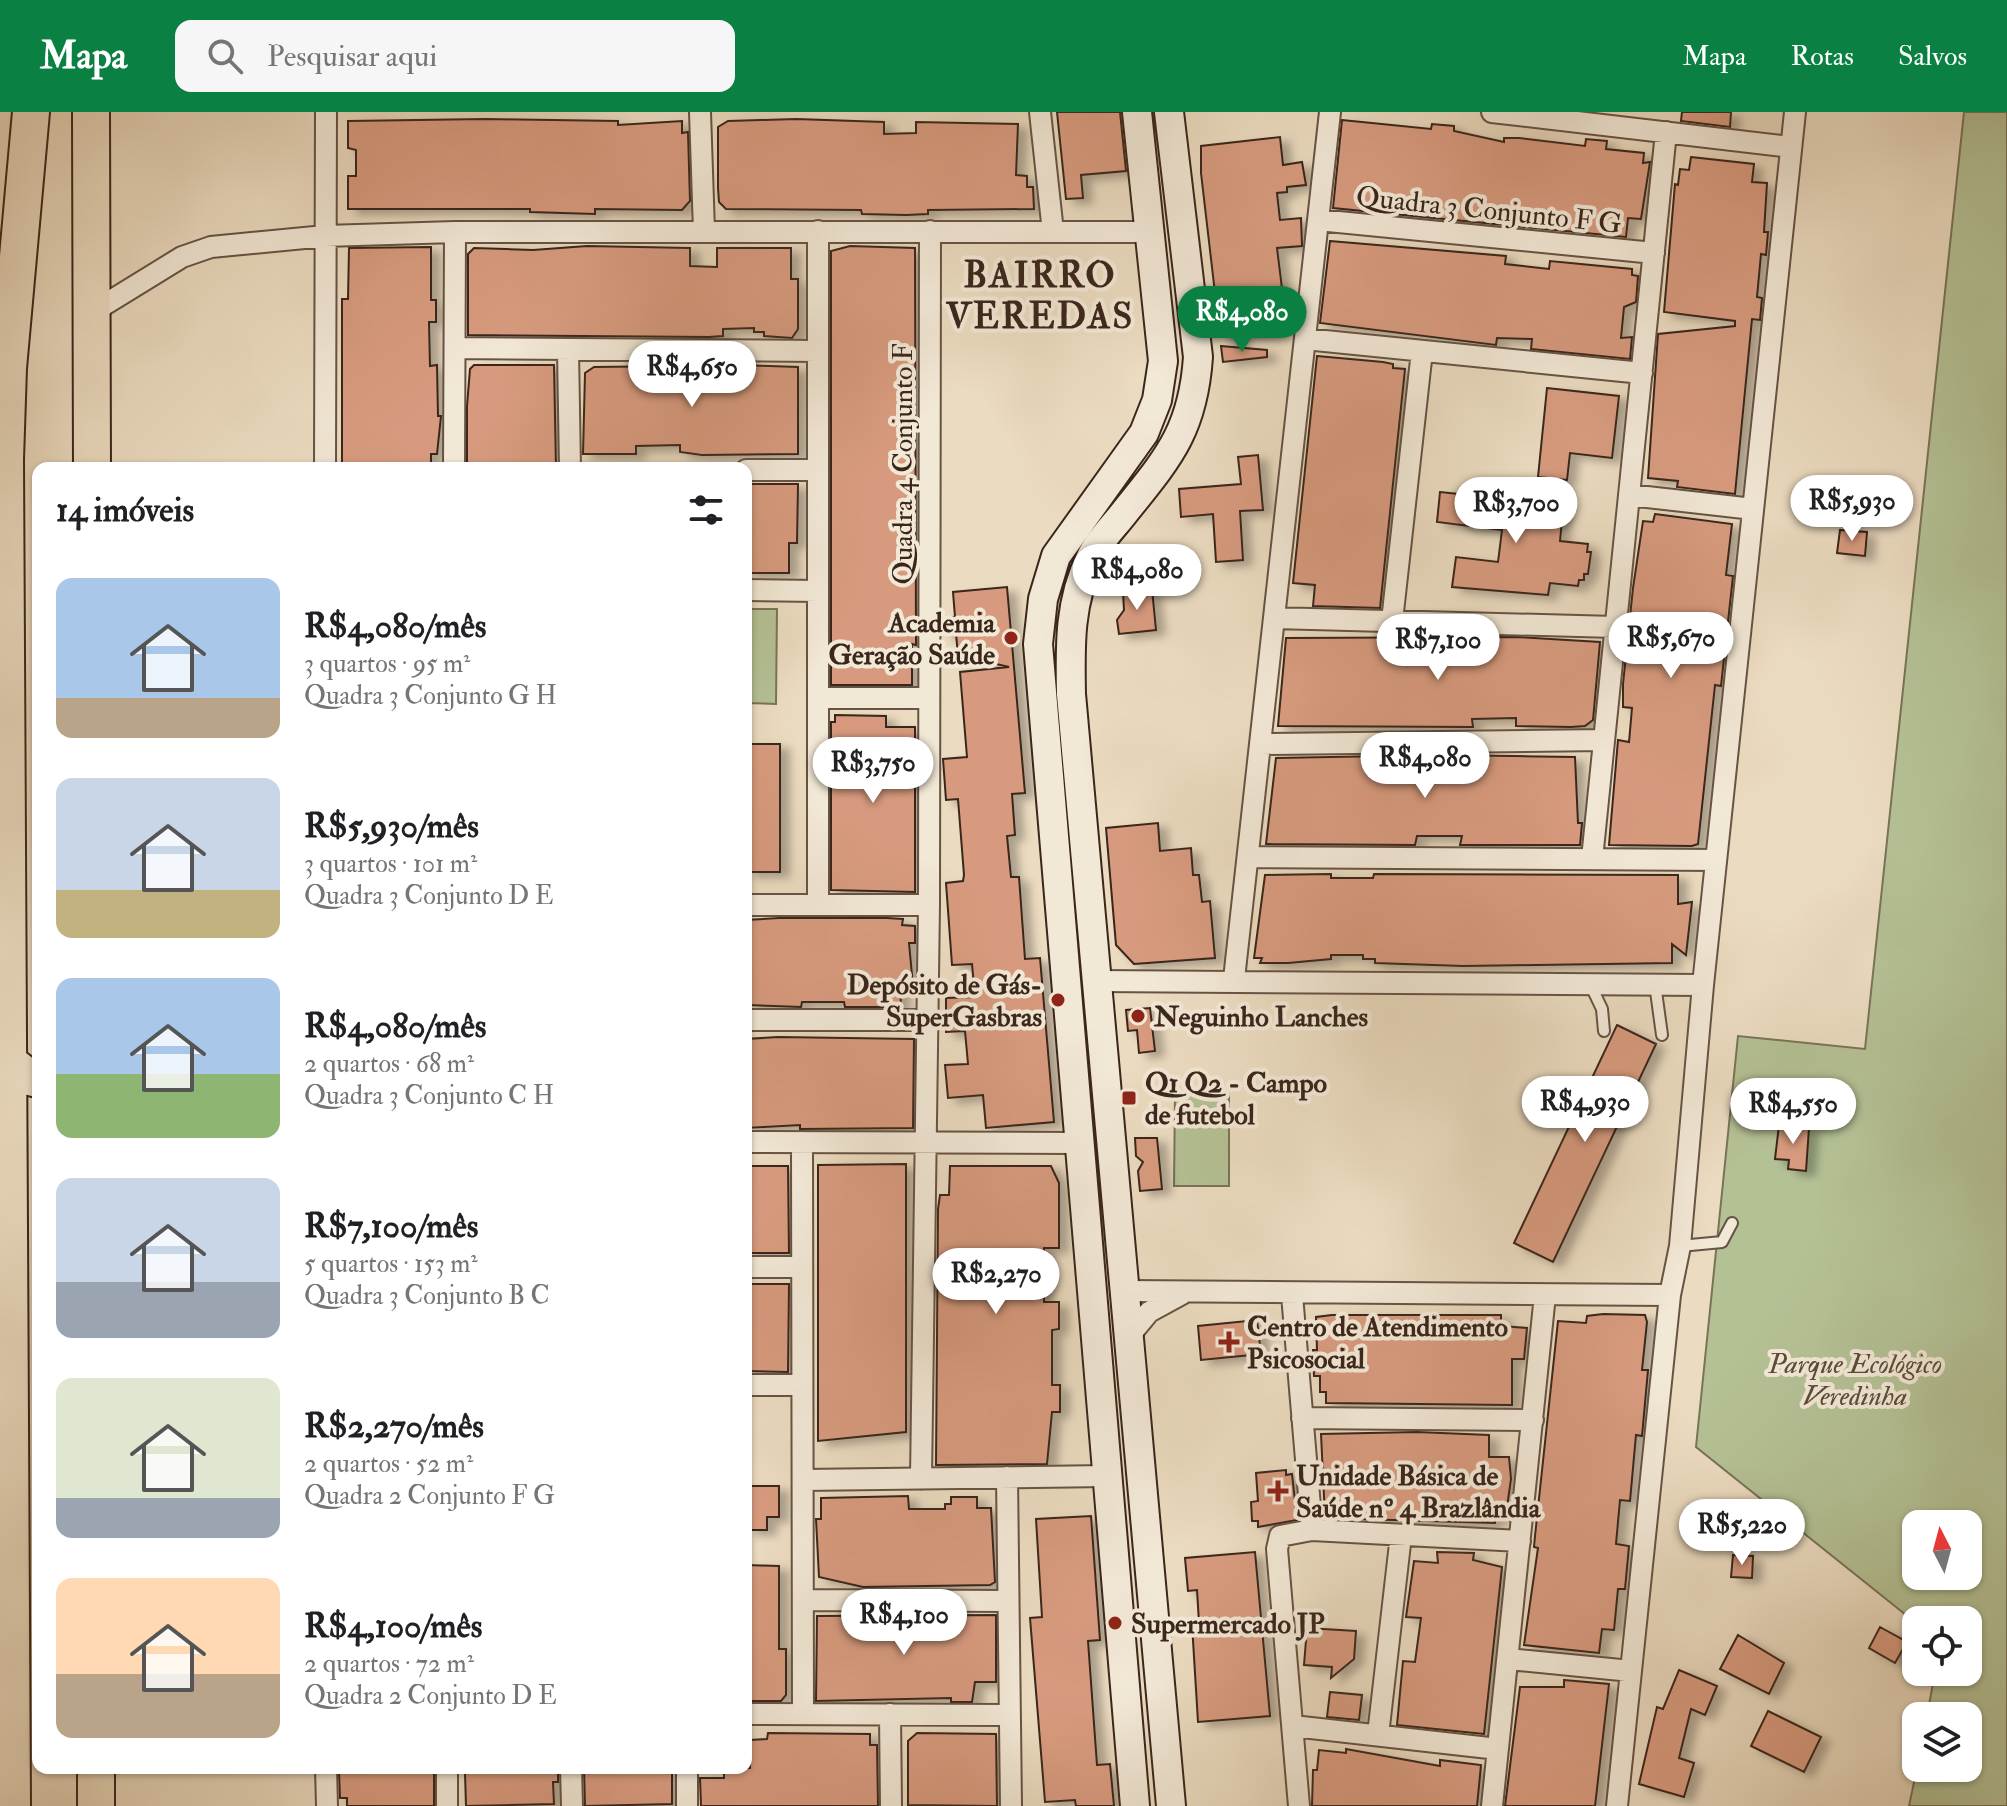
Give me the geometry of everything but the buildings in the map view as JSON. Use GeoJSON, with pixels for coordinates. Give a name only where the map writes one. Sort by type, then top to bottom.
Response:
{"type":"FeatureCollection","features":[{"type":"Feature","properties":{"kind":"highway"},"geometry":{"type":"LineString","coordinates":[[12,1806],[6,1684],[8,1149],[5,459],[8,368],[31,112]]}},
{"type":"Feature","properties":{"kind":"highway"},"geometry":{"type":"LineString","coordinates":[[91,112],[92,462]]}},
{"type":"Feature","properties":{"kind":"highway"},"geometry":{"type":"LineString","coordinates":[[7,1061],[32,1078]]}},
{"type":"Feature","properties":{"kind":"highway"},"geometry":{"type":"LineString","coordinates":[[8,1149],[19,1136],[32,1131]]}},
{"type":"Feature","properties":{"kind":"highway"},"geometry":{"type":"LineString","coordinates":[[96,1774],[96,1806]]}},
{"type":"Feature","properties":{"kind":"street"},"geometry":{"type":"LineString","coordinates":[[325,462],[326,112]]}},
{"type":"Feature","properties":{"kind":"street"},"geometry":{"type":"LineString","coordinates":[[700,112],[704,231]]}},
{"type":"Feature","properties":{"kind":"street"},"geometry":{"type":"LineString","coordinates":[[1040,112],[1053,232]]}},
{"type":"Feature","properties":{"kind":"street"},"geometry":{"type":"LineString","coordinates":[[1234,979],[1330,112]]}},
{"type":"Feature","properties":{"kind":"street"},"geometry":{"type":"LineString","coordinates":[[1492,112],[1791,147]]}},
{"type":"Feature","properties":{"kind":"street"},"geometry":{"type":"LineString","coordinates":[[1617,1806],[1670,1295],[1680,1246],[1703,985],[1795,112]]}},
{"type":"Feature","properties":{"kind":"street"},"geometry":{"type":"LineString","coordinates":[[1134,1794],[1038,644],[1043,599],[1056,556],[1144,433],[1157,400],[1163,361],[1138,124],[1170,122],[1198,357],[1195,395],[1176,448],[1093,554],[1078,588],[1069,632],[1071,694],[1170,1794]]}},
{"type":"Feature","properties":{"kind":"street"},"geometry":{"type":"LineString","coordinates":[[1592,859],[1666,132]]}},
{"type":"Feature","properties":{"kind":"street","name":"Quadra 3 Conjunto F G"},"geometry":{"type":"LineString","coordinates":[[1318,220],[1654,253]]}},
{"type":"Feature","properties":{"kind":"street"},"geometry":{"type":"LineString","coordinates":[[818,231],[818,905]]}},
{"type":"Feature","properties":{"kind":"street","name":"Quadra 4 Conjunto F"},"geometry":{"type":"LineString","coordinates":[[921,1479],[929,905],[930,231]]}},
{"type":"Feature","properties":{"kind":"street"},"geometry":{"type":"LineString","coordinates":[[91,313],[182,257],[211,247],[325,236],[455,232],[1150,232]]}},
{"type":"Feature","properties":{"kind":"street"},"geometry":{"type":"LineString","coordinates":[[454,462],[455,232]]}},
{"type":"Feature","properties":{"kind":"street"},"geometry":{"type":"LineString","coordinates":[[1305,339],[1642,373]]}},
{"type":"Feature","properties":{"kind":"street"},"geometry":{"type":"LineString","coordinates":[[455,348],[818,351]]}},
{"type":"Feature","properties":{"kind":"street"},"geometry":{"type":"LineString","coordinates":[[568,350],[570,462]]}},
{"type":"Feature","properties":{"kind":"street"},"geometry":{"type":"LineString","coordinates":[[1392,621],[1422,351]]}},
{"type":"Feature","properties":{"kind":"street"},"geometry":{"type":"LineString","coordinates":[[752,470],[818,470]]}},
{"type":"Feature","properties":{"kind":"street"},"geometry":{"type":"LineString","coordinates":[[1629,495],[1753,509]]}},
{"type":"Feature","properties":{"kind":"street"},"geometry":{"type":"LineString","coordinates":[[752,590],[818,591]]}},
{"type":"Feature","properties":{"kind":"street"},"geometry":{"type":"LineString","coordinates":[[1274,618],[1615,627]]}},
{"type":"Feature","properties":{"kind":"street"},"geometry":{"type":"LineString","coordinates":[[818,698],[929,698]]}},
{"type":"Feature","properties":{"kind":"street"},"geometry":{"type":"LineString","coordinates":[[1261,744],[1604,740]]}},
{"type":"Feature","properties":{"kind":"street"},"geometry":{"type":"LineString","coordinates":[[1053,846],[1063,859],[1077,858],[1085,848]]}},
{"type":"Feature","properties":{"kind":"street"},"geometry":{"type":"LineString","coordinates":[[1248,857],[1716,860]]}},
{"type":"Feature","properties":{"kind":"street"},"geometry":{"type":"LineString","coordinates":[[1057,897],[1063,887],[1075,885],[1089,894]]}},
{"type":"Feature","properties":{"kind":"street"},"geometry":{"type":"LineString","coordinates":[[752,905],[929,905]]}},
{"type":"Feature","properties":{"kind":"street"},"geometry":{"type":"LineString","coordinates":[[1097,981],[1234,979],[1703,985]]}},
{"type":"Feature","properties":{"kind":"street"},"geometry":{"type":"LineString","coordinates":[[752,1020],[927,1020]]}},
{"type":"Feature","properties":{"kind":"street"},"geometry":{"type":"LineString","coordinates":[[752,1142],[1079,1143]]}},
{"type":"Feature","properties":{"kind":"street"},"geometry":{"type":"LineString","coordinates":[[802,1142],[803,1714]]}},
{"type":"Feature","properties":{"kind":"street"},"geometry":{"type":"LineString","coordinates":[[752,1267],[802,1267]]}},
{"type":"Feature","properties":{"kind":"street"},"geometry":{"type":"LineString","coordinates":[[1125,1291],[1292,1295],[1670,1295]]}},
{"type":"Feature","properties":{"kind":"street"},"geometry":{"type":"LineString","coordinates":[[1129,1336],[1149,1312],[1182,1294]]}},
{"type":"Feature","properties":{"kind":"street"},"geometry":{"type":"LineString","coordinates":[[1292,1295],[1312,1530]]}},
{"type":"Feature","properties":{"kind":"street"},"geometry":{"type":"LineString","coordinates":[[1492,1806],[1545,1295]]}},
{"type":"Feature","properties":{"kind":"street"},"geometry":{"type":"LineString","coordinates":[[752,1385],[802,1385]]}},
{"type":"Feature","properties":{"kind":"street"},"geometry":{"type":"LineString","coordinates":[[1302,1418],[1533,1420]]}},
{"type":"Feature","properties":{"kind":"street"},"geometry":{"type":"LineString","coordinates":[[803,1480],[1107,1476]]}},
{"type":"Feature","properties":{"kind":"street"},"geometry":{"type":"LineString","coordinates":[[1007,1477],[1011,1806]]}},
{"type":"Feature","properties":{"kind":"street"},"geometry":{"type":"LineString","coordinates":[[1110,1504],[1144,1504]]}},
{"type":"Feature","properties":{"kind":"street"},"geometry":{"type":"LineString","coordinates":[[1299,1806],[1277,1549],[1280,1536],[1312,1530],[1520,1541]]}},
{"type":"Feature","properties":{"kind":"street"},"geometry":{"type":"LineString","coordinates":[[1378,1735],[1401,1535]]}},
{"type":"Feature","properties":{"kind":"street"},"geometry":{"type":"LineString","coordinates":[[803,1600],[1008,1601]]}},
{"type":"Feature","properties":{"kind":"street"},"geometry":{"type":"LineString","coordinates":[[1508,1659],[1631,1671]]}},
{"type":"Feature","properties":{"kind":"street"},"geometry":{"type":"LineString","coordinates":[[752,1714],[1009,1715]]}},
{"type":"Feature","properties":{"kind":"street"},"geometry":{"type":"LineString","coordinates":[[890,1714],[891,1806]]}},
{"type":"Feature","properties":{"kind":"street"},"geometry":{"type":"LineString","coordinates":[[1293,1726],[1498,1749]]}},
{"type":"Feature","properties":{"kind":"street"},"geometry":{"type":"LineString","coordinates":[[1129,1732],[1141,1741],[1154,1739],[1164,1730]]}},
{"type":"Feature","properties":{"kind":"street"},"geometry":{"type":"LineString","coordinates":[[1134,1794],[1141,1773],[1157,1771],[1170,1794]]}},
{"type":"Feature","properties":{"kind":"street"},"geometry":{"type":"LineString","coordinates":[[326,1774],[327,1806]]}},
{"type":"Feature","properties":{"kind":"street"},"geometry":{"type":"LineString","coordinates":[[447,1774],[447,1806]]}},
{"type":"Feature","properties":{"kind":"street"},"geometry":{"type":"LineString","coordinates":[[571,1774],[572,1806]]}},
{"type":"Feature","properties":{"kind":"street"},"geometry":{"type":"LineString","coordinates":[[687,1774],[687,1806]]}},
{"type":"Feature","properties":{"kind":"lane"},"geometry":{"type":"LineString","coordinates":[[1590,984],[1602,1009],[1604,1031]]}},
{"type":"Feature","properties":{"kind":"lane"},"geometry":{"type":"LineString","coordinates":[[1655,984],[1662,1035]]}},
{"type":"Feature","properties":{"kind":"lane"},"geometry":{"type":"LineString","coordinates":[[1680,1246],[1722,1242],[1732,1223]]}},
{"type":"Feature","properties":{"kind":"green space","name":"Parque Ecológico Veredinha"},"geometry":{"type":"Polygon","coordinates":[[[1964,112],[2007,112],[2007,1806],[1909,1806],[1914,1782],[1982,1782],[1982,1702],[1930,1702],[1932,1686],[1982,1686],[1982,1606],[1902,1606],[1902,1612],[1696,1447],[1738,1036],[1865,1049],[1964,112]]]}},
{"type":"Feature","properties":{"kind":"green space"},"geometry":{"type":"Polygon","coordinates":[[[752,609],[777,609],[776,704],[752,703],[752,609]]]}},
{"type":"Feature","properties":{"kind":"green space"},"geometry":{"type":"Polygon","coordinates":[[[1175,1093],[1229,1094],[1229,1186],[1174,1186],[1175,1093]]]}},
{"type":"Feature","properties":{"kind":"place","name":"Academia Geração Saúde"},"geometry":{"type":"Point","coordinates":[1011,638]}},
{"type":"Feature","properties":{"kind":"place","name":"Depósito de Gás- SuperGasbras"},"geometry":{"type":"Point","coordinates":[1058,1000]}},
{"type":"Feature","properties":{"kind":"place","name":"Neguinho Lanches"},"geometry":{"type":"Point","coordinates":[1138,1016]}},
{"type":"Feature","properties":{"kind":"place","name":"Q1 Q2 - Campo de futebol"},"geometry":{"type":"Point","coordinates":[1129,1098]}},
{"type":"Feature","properties":{"kind":"place","name":"Centro de Atendimento Psicosocial"},"geometry":{"type":"Point","coordinates":[1229,1342]}},
{"type":"Feature","properties":{"kind":"place","name":"Unidade Básica de Saúde nº 4 Brazlândia"},"geometry":{"type":"Point","coordinates":[1278,1491]}},
{"type":"Feature","properties":{"kind":"place","name":"Supermercado JP"},"geometry":{"type":"Point","coordinates":[1115,1623]}},
{"type":"Feature","properties":{"kind":"district","name":"BAIRRO VEREDAS"},"geometry":{"type":"Point","coordinates":[1040,294]}}]}
